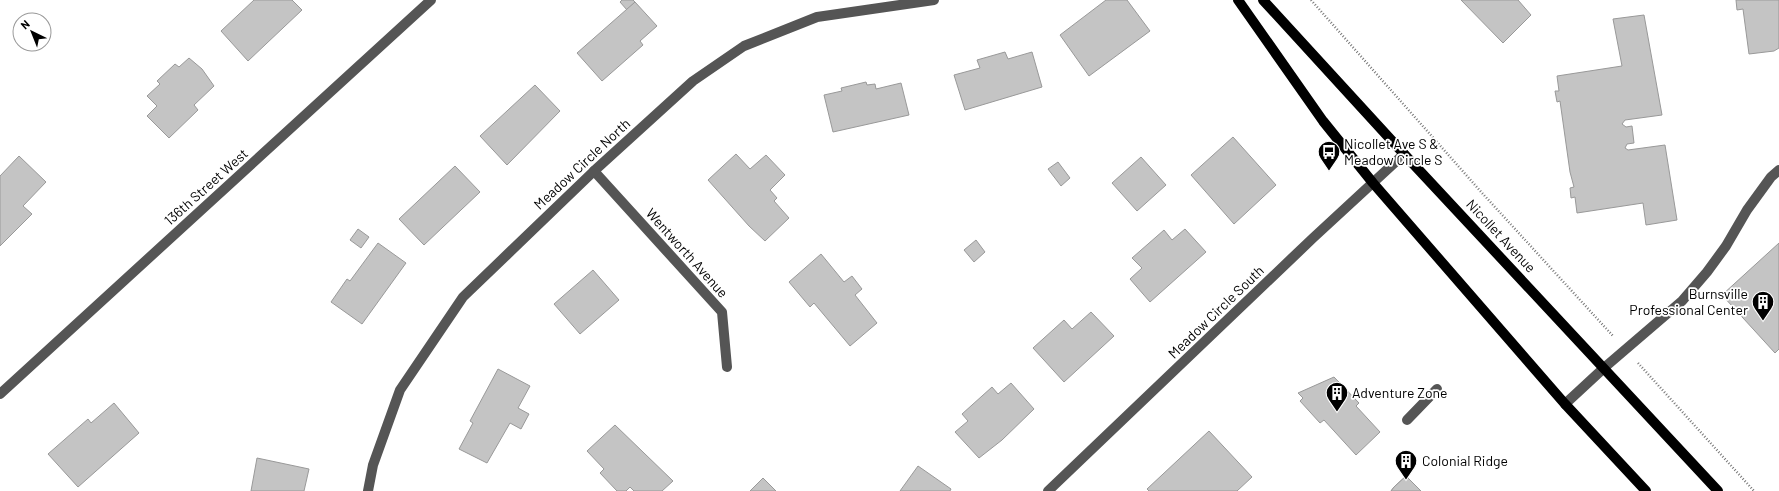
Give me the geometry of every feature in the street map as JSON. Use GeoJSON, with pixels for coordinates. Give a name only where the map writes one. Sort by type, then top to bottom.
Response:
{"type":"FeatureCollection","features":[{"type":"Feature","properties":{"kind":"main road"},"geometry":{"type":"LineString","coordinates":[[1238,0],[1323,121],[1373,183],[1565,404],[1646,491]]}},
{"type":"Feature","properties":{"kind":"main road","name":"Nicollet Avenue"},"geometry":{"type":"LineString","coordinates":[[1263,0],[1404,154],[1605,367],[1718,491]]}},
{"type":"Feature","properties":{"kind":"street","name":"136th Street West"},"geometry":{"type":"LineString","coordinates":[[0,394],[431,0]]}},
{"type":"Feature","properties":{"kind":"street","name":"Meadow Circle North"},"geometry":{"type":"LineString","coordinates":[[368,491],[373,465],[400,390],[463,297],[594,171],[693,81],[744,46],[817,17],[934,0]]}},
{"type":"Feature","properties":{"kind":"street","name":"Meadow Circle South"},"geometry":{"type":"LineString","coordinates":[[1048,491],[1404,154]]}},
{"type":"Feature","properties":{"kind":"street"},"geometry":{"type":"LineString","coordinates":[[1565,404],[1625,349],[1682,301],[1707,272],[1726,246],[1747,210],[1771,177],[1779,170]]}},
{"type":"Feature","properties":{"kind":"street","name":"Wentworth Avenue"},"geometry":{"type":"LineString","coordinates":[[594,171],[722,312],[727,367]]}},
{"type":"Feature","properties":{"kind":"street"},"geometry":{"type":"LineString","coordinates":[[1407,420],[1437,389]]}},
{"type":"Feature","properties":{"kind":"path"},"geometry":{"type":"LineString","coordinates":[[1311,0],[1457,165],[1754,491]]}},
{"type":"Feature","properties":{"kind":"building"},"geometry":{"type":"Polygon","coordinates":[[[254,0],[292,0],[302,10],[248,61],[221,31],[254,0]]]}},
{"type":"Feature","properties":{"kind":"building"},"geometry":{"type":"Polygon","coordinates":[[[622,0],[633,0],[635,2],[627,10],[620,2],[622,0]]]}},
{"type":"Feature","properties":{"kind":"building"},"geometry":{"type":"Polygon","coordinates":[[[1106,0],[1127,0],[1150,31],[1089,76],[1060,35],[1106,0]]]}},
{"type":"Feature","properties":{"kind":"building"},"geometry":{"type":"Polygon","coordinates":[[[1461,0],[1518,0],[1531,15],[1503,43],[1461,0]]]}},
{"type":"Feature","properties":{"kind":"building"},"geometry":{"type":"Polygon","coordinates":[[[1736,0],[1779,0],[1779,48],[1774,51],[1749,54],[1743,9],[1737,10],[1736,0]]]}},
{"type":"Feature","properties":{"kind":"building"},"geometry":{"type":"Polygon","coordinates":[[[635,2],[657,26],[640,41],[643,45],[602,81],[577,53],[635,2]]]}},
{"type":"Feature","properties":{"kind":"building"},"geometry":{"type":"Polygon","coordinates":[[[1644,15],[1662,115],[1625,120],[1622,124],[1626,127],[1632,126],[1634,143],[1627,144],[1625,148],[1628,150],[1665,145],[1677,220],[1646,225],[1643,203],[1577,213],[1575,197],[1571,198],[1570,188],[1574,187],[1570,172],[1560,101],[1557,102],[1555,91],[1559,91],[1557,76],[1622,66],[1613,19],[1644,15]]]}},
{"type":"Feature","properties":{"kind":"building"},"geometry":{"type":"Polygon","coordinates":[[[1005,52],[1008,59],[1032,52],[1042,87],[965,110],[954,75],[980,68],[977,60],[1005,52]]]}},
{"type":"Feature","properties":{"kind":"building"},"geometry":{"type":"Polygon","coordinates":[[[189,58],[202,69],[214,86],[194,105],[198,110],[169,138],[147,116],[157,106],[147,96],[160,84],[157,81],[175,64],[179,67],[189,58]]]}},
{"type":"Feature","properties":{"kind":"building"},"geometry":{"type":"Polygon","coordinates":[[[866,82],[867,85],[875,84],[876,89],[901,83],[909,115],[833,132],[824,95],[842,91],[841,88],[866,82]]]}},
{"type":"Feature","properties":{"kind":"building"},"geometry":{"type":"Polygon","coordinates":[[[535,85],[560,111],[507,165],[480,136],[535,85]]]}},
{"type":"Feature","properties":{"kind":"building"},"geometry":{"type":"Polygon","coordinates":[[[1233,137],[1276,185],[1234,224],[1191,175],[1233,137]]]}},
{"type":"Feature","properties":{"kind":"building"},"geometry":{"type":"Polygon","coordinates":[[[736,154],[750,169],[766,155],[785,175],[770,190],[777,198],[774,201],[789,218],[765,241],[749,226],[708,180],[736,154]]]}},
{"type":"Feature","properties":{"kind":"building"},"geometry":{"type":"Polygon","coordinates":[[[19,156],[46,182],[23,206],[32,214],[0,246],[0,176],[19,156]]]}},
{"type":"Feature","properties":{"kind":"building"},"geometry":{"type":"Polygon","coordinates":[[[1141,157],[1166,185],[1137,211],[1112,183],[1141,157]]]}},
{"type":"Feature","properties":{"kind":"building"},"geometry":{"type":"Polygon","coordinates":[[[1058,162],[1070,178],[1061,186],[1048,169],[1058,162]]]}},
{"type":"Feature","properties":{"kind":"building"},"geometry":{"type":"Polygon","coordinates":[[[455,166],[480,192],[424,245],[399,219],[455,166]]]}},
{"type":"Feature","properties":{"kind":"building"},"geometry":{"type":"Polygon","coordinates":[[[358,229],[369,237],[361,248],[350,240],[358,229]]]}},
{"type":"Feature","properties":{"kind":"building"},"geometry":{"type":"Polygon","coordinates":[[[1185,229],[1206,252],[1150,302],[1130,279],[1142,268],[1132,258],[1164,230],[1172,240],[1185,229]]]}},
{"type":"Feature","properties":{"kind":"building"},"geometry":{"type":"Polygon","coordinates":[[[976,240],[985,252],[974,262],[964,250],[976,240]]]}},
{"type":"Feature","properties":{"kind":"building"},"geometry":{"type":"Polygon","coordinates":[[[378,243],[406,263],[362,324],[331,302],[347,279],[350,281],[378,243]]]}},
{"type":"Feature","properties":{"kind":"building","name":"Burnsville Professional Center"},"geometry":{"type":"Polygon","coordinates":[[[1779,243],[1779,349],[1775,353],[1722,295],[1779,243]]]}},
{"type":"Feature","properties":{"kind":"building"},"geometry":{"type":"Polygon","coordinates":[[[821,254],[844,282],[852,276],[862,289],[855,295],[877,323],[850,346],[814,303],[810,307],[789,282],[821,254]]]}},
{"type":"Feature","properties":{"kind":"building"},"geometry":{"type":"Polygon","coordinates":[[[593,270],[619,300],[580,334],[554,304],[593,270]]]}},
{"type":"Feature","properties":{"kind":"building"},"geometry":{"type":"Polygon","coordinates":[[[1091,312],[1114,336],[1064,382],[1033,348],[1064,320],[1072,329],[1091,312]]]}},
{"type":"Feature","properties":{"kind":"building"},"geometry":{"type":"Polygon","coordinates":[[[498,369],[530,386],[518,408],[529,414],[521,429],[510,423],[487,463],[459,449],[473,423],[470,421],[498,369]]]}},
{"type":"Feature","properties":{"kind":"building","name":"Adventure Zone"},"geometry":{"type":"Polygon","coordinates":[[[1334,377],[1359,403],[1356,406],[1380,432],[1356,455],[1324,420],[1320,423],[1300,401],[1303,398],[1298,393],[1334,377]]]}},
{"type":"Feature","properties":{"kind":"building"},"geometry":{"type":"Polygon","coordinates":[[[1011,383],[1034,409],[1002,440],[979,458],[955,432],[968,421],[962,414],[992,387],[998,394],[1011,383]]]}},
{"type":"Feature","properties":{"kind":"building"},"geometry":{"type":"Polygon","coordinates":[[[114,403],[139,433],[78,487],[48,454],[88,419],[91,423],[114,403]]]}},
{"type":"Feature","properties":{"kind":"building"},"geometry":{"type":"Polygon","coordinates":[[[615,425],[673,481],[662,491],[634,491],[630,487],[626,491],[617,491],[600,473],[604,469],[587,451],[615,425]]]}},
{"type":"Feature","properties":{"kind":"building"},"geometry":{"type":"Polygon","coordinates":[[[1209,431],[1252,477],[1237,491],[1149,491],[1147,489],[1209,431]]]}},
{"type":"Feature","properties":{"kind":"building"},"geometry":{"type":"Polygon","coordinates":[[[257,458],[309,469],[304,491],[251,491],[257,458]]]}},
{"type":"Feature","properties":{"kind":"building"},"geometry":{"type":"Polygon","coordinates":[[[918,466],[951,489],[950,491],[900,491],[918,466]]]}},
{"type":"Feature","properties":{"kind":"building","name":"Colonial Ridge"},"geometry":{"type":"Polygon","coordinates":[[[1406,476],[1421,491],[1391,491],[1394,487],[1406,476]]]}},
{"type":"Feature","properties":{"kind":"building","name":"Colonial Ridge"},"geometry":{"type":"Polygon","coordinates":[[[1406,476],[1421,491],[1391,491],[1394,487],[1406,476]]]}},
{"type":"Feature","properties":{"kind":"building"},"geometry":{"type":"Polygon","coordinates":[[[763,478],[776,491],[750,491],[763,478]]]}},
{"type":"Feature","properties":{"kind":"place","name":"Nicollet Ave S & Meadow Circle S"},"geometry":{"type":"Point","coordinates":[1329,172]}},
{"type":"Feature","properties":{"kind":"place","name":"Burnsville Professional Center"},"geometry":{"type":"Point","coordinates":[1763,322]}},
{"type":"Feature","properties":{"kind":"place","name":"Adventure Zone"},"geometry":{"type":"Point","coordinates":[1337,412]}},
{"type":"Feature","properties":{"kind":"place","name":"Colonial Ridge"},"geometry":{"type":"Point","coordinates":[1406,480]}}]}
